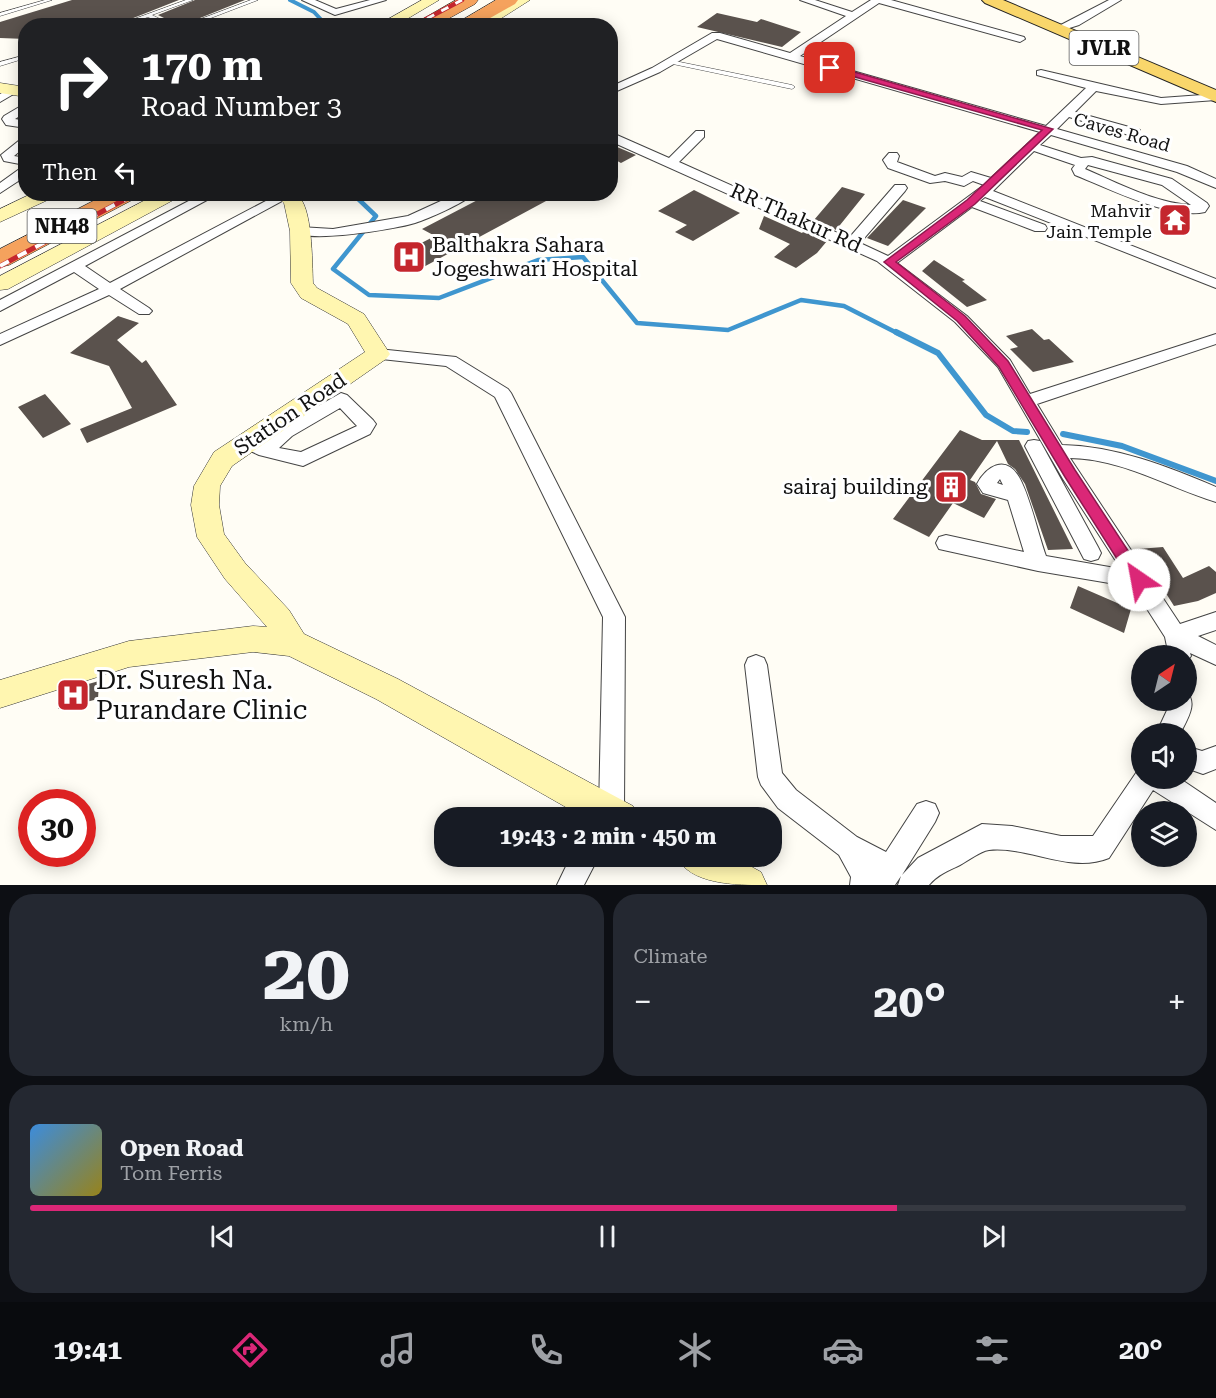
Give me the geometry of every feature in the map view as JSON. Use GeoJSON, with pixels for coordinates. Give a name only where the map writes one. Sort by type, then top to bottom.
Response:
{"type":"FeatureCollection","features":[{"type":"Feature","properties":{"kind":"highway"},"geometry":{"type":"LineString","coordinates":[[476,18],[509,0]]}},
{"type":"Feature","properties":{"kind":"highway"},"geometry":{"type":"LineString","coordinates":[[422,18],[469,2]]}},
{"type":"Feature","properties":{"kind":"highway"},"geometry":{"type":"LineString","coordinates":[[436,18],[469,2]]}},
{"type":"Feature","properties":{"kind":"highway"},"geometry":{"type":"LineString","coordinates":[[451,18],[469,2]]}},
{"type":"Feature","properties":{"kind":"highway","name":"NH48"},"geometry":{"type":"LineString","coordinates":[[0,236],[72,201]]}},
{"type":"Feature","properties":{"kind":"highway","name":"NH48"},"geometry":{"type":"LineString","coordinates":[[0,259],[112,201]]}},
{"type":"Feature","properties":{"kind":"main road","name":"JVLR"},"geometry":{"type":"LineString","coordinates":[[990,0],[1067,26],[1216,89]]}},
{"type":"Feature","properties":{"kind":"main road","name":"JVLR"},"geometry":{"type":"LineString","coordinates":[[1017,0],[1216,97]]}},
{"type":"Feature","properties":{"kind":"street"},"geometry":{"type":"LineString","coordinates":[[307,0],[335,12],[381,0]]}},
{"type":"Feature","properties":{"kind":"street"},"geometry":{"type":"LineString","coordinates":[[398,18],[432,0]]}},
{"type":"Feature","properties":{"kind":"street"},"geometry":{"type":"LineString","coordinates":[[492,18],[523,0]]}},
{"type":"Feature","properties":{"kind":"street"},"geometry":{"type":"LineString","coordinates":[[805,0],[855,16]]}},
{"type":"Feature","properties":{"kind":"street"},"geometry":{"type":"LineString","coordinates":[[791,57],[879,0],[1020,39]]}},
{"type":"Feature","properties":{"kind":"street"},"geometry":{"type":"LineString","coordinates":[[1093,0],[1113,2]]}},
{"type":"Feature","properties":{"kind":"street"},"geometry":{"type":"LineString","coordinates":[[1067,26],[1113,2]]}},
{"type":"Feature","properties":{"kind":"street","name":"Caves Road"},"geometry":{"type":"LineString","coordinates":[[618,87],[670,62],[716,35],[1048,129],[1182,169],[1216,184]]}},
{"type":"Feature","properties":{"kind":"street"},"geometry":{"type":"LineString","coordinates":[[1041,73],[1161,101],[1216,97]]}},
{"type":"Feature","properties":{"kind":"street"},"geometry":{"type":"LineString","coordinates":[[889,262],[971,202],[1094,87]]}},
{"type":"Feature","properties":{"kind":"street"},"geometry":{"type":"LineString","coordinates":[[1197,99],[1216,107]]}},
{"type":"Feature","properties":{"kind":"street"},"geometry":{"type":"LineString","coordinates":[[18,112],[8,120],[18,124]]}},
{"type":"Feature","properties":{"kind":"street"},"geometry":{"type":"LineString","coordinates":[[1066,113],[1136,133]]}},
{"type":"Feature","properties":{"kind":"street"},"geometry":{"type":"LineString","coordinates":[[671,163],[700,134]]}},
{"type":"Feature","properties":{"kind":"street","name":"RR Thakur Rd"},"geometry":{"type":"LineString","coordinates":[[618,140],[852,243],[889,262],[961,319],[1004,364],[1177,645]]}},
{"type":"Feature","properties":{"kind":"street"},"geometry":{"type":"LineString","coordinates":[[18,146],[7,155],[8,158],[18,160]]}},
{"type":"Feature","properties":{"kind":"street"},"geometry":{"type":"LineString","coordinates":[[1030,146],[1083,163]]}},
{"type":"Feature","properties":{"kind":"street"},"geometry":{"type":"LineString","coordinates":[[893,156],[890,160],[892,165],[935,180],[945,177],[964,182],[971,176],[975,176],[988,187],[1216,284]]}},
{"type":"Feature","properties":{"kind":"street"},"geometry":{"type":"LineString","coordinates":[[1092,161],[1160,179],[1199,202],[1201,207],[1180,207],[1128,191],[1080,172],[1078,168],[1083,163],[1092,161]]}},
{"type":"Feature","properties":{"kind":"street"},"geometry":{"type":"LineString","coordinates":[[1160,179],[1172,169],[1216,189]]}},
{"type":"Feature","properties":{"kind":"street"},"geometry":{"type":"LineString","coordinates":[[0,189],[18,175]]}},
{"type":"Feature","properties":{"kind":"street"},"geometry":{"type":"LineString","coordinates":[[852,243],[900,188]]}},
{"type":"Feature","properties":{"kind":"street"},"geometry":{"type":"LineString","coordinates":[[0,216],[31,201]]}},
{"type":"Feature","properties":{"kind":"street"},"geometry":{"type":"LineString","coordinates":[[0,284],[157,201]]}},
{"type":"Feature","properties":{"kind":"street"},"geometry":{"type":"LineString","coordinates":[[0,306],[198,201]]}},
{"type":"Feature","properties":{"kind":"street"},"geometry":{"type":"LineString","coordinates":[[0,340],[109,289],[272,201]]}},
{"type":"Feature","properties":{"kind":"street"},"geometry":{"type":"LineString","coordinates":[[293,201],[300,241],[302,283],[309,293],[356,319],[378,354],[450,361],[501,393],[614,617],[613,807]]}},
{"type":"Feature","properties":{"kind":"street"},"geometry":{"type":"LineString","coordinates":[[300,241],[412,220],[451,201]]}},
{"type":"Feature","properties":{"kind":"street"},"geometry":{"type":"LineString","coordinates":[[971,202],[1040,228]]}},
{"type":"Feature","properties":{"kind":"street"},"geometry":{"type":"LineString","coordinates":[[300,241],[333,233]]}},
{"type":"Feature","properties":{"kind":"street"},"geometry":{"type":"LineString","coordinates":[[74,266],[144,311]]}},
{"type":"Feature","properties":{"kind":"street"},"geometry":{"type":"LineString","coordinates":[[1026,401],[1216,339]]}},
{"type":"Feature","properties":{"kind":"street","name":"Station Road"},"geometry":{"type":"LineString","coordinates":[[293,643],[278,618],[235,571],[210,537],[205,505],[207,486],[224,459],[256,446],[334,394],[378,354]]}},
{"type":"Feature","properties":{"kind":"street"},"geometry":{"type":"LineString","coordinates":[[256,446],[294,459],[303,459],[364,430],[366,421],[334,394]]}},
{"type":"Feature","properties":{"kind":"street"},"geometry":{"type":"LineString","coordinates":[[1034,446],[1091,553]]}},
{"type":"Feature","properties":{"kind":"street"},"geometry":{"type":"LineString","coordinates":[[1056,451],[1084,451],[1110,457],[1216,495]]}},
{"type":"Feature","properties":{"kind":"street"},"geometry":{"type":"LineString","coordinates":[[1058,491],[1080,490]]}},
{"type":"Feature","properties":{"kind":"street"},"geometry":{"type":"LineString","coordinates":[[1016,495],[1038,564]]}},
{"type":"Feature","properties":{"kind":"street"},"geometry":{"type":"LineString","coordinates":[[946,543],[1038,564],[1139,580]]}},
{"type":"Feature","properties":{"kind":"street"},"geometry":{"type":"LineString","coordinates":[[1177,645],[1216,621]]}},
{"type":"Feature","properties":{"kind":"street"},"geometry":{"type":"LineString","coordinates":[[0,694],[129,654],[209,642],[253,639],[293,643],[387,689],[597,807]]}},
{"type":"Feature","properties":{"kind":"street"},"geometry":{"type":"LineString","coordinates":[[1197,650],[1216,655]]}},
{"type":"Feature","properties":{"kind":"street"},"geometry":{"type":"LineString","coordinates":[[756,665],[770,777],[787,799],[884,877],[926,813]]}},
{"type":"Feature","properties":{"kind":"street"},"geometry":{"type":"LineString","coordinates":[[1197,761],[1203,763],[1216,757]]}},
{"type":"Feature","properties":{"kind":"street"},"geometry":{"type":"LineString","coordinates":[[911,885],[927,867],[972,845],[982,837],[1012,838],[1061,849],[1100,849],[1140,789]]}},
{"type":"Feature","properties":{"kind":"street"},"geometry":{"type":"LineString","coordinates":[[1173,789],[1216,818]]}},
{"type":"Feature","properties":{"kind":"street"},"geometry":{"type":"LineString","coordinates":[[848,846],[865,875],[863,885]]}},
{"type":"Feature","properties":{"kind":"street"},"geometry":{"type":"LineString","coordinates":[[570,885],[580,867]]}},
{"type":"Feature","properties":{"kind":"street"},"geometry":{"type":"LineString","coordinates":[[714,867],[748,885]]}},
{"type":"Feature","properties":{"kind":"lane"},"geometry":{"type":"LineString","coordinates":[[0,15],[50,0]]}},
{"type":"Feature","properties":{"kind":"lane"},"geometry":{"type":"LineString","coordinates":[[140,18],[191,0]]}},
{"type":"Feature","properties":{"kind":"lane"},"geometry":{"type":"LineString","coordinates":[[206,18],[256,0]]}},
{"type":"Feature","properties":{"kind":"lane"},"geometry":{"type":"LineString","coordinates":[[148,15],[155,18]]}},
{"type":"Feature","properties":{"kind":"lane"},"geometry":{"type":"LineString","coordinates":[[0,64],[18,59]]}},
{"type":"Feature","properties":{"kind":"lane"},"geometry":{"type":"LineString","coordinates":[[14,60],[18,60]]}},
{"type":"Feature","properties":{"kind":"lane"},"geometry":{"type":"LineString","coordinates":[[670,62],[792,87]]}},
{"type":"Feature","properties":{"kind":"building"},"geometry":{"type":"Polygon","coordinates":[[[72,0],[179,0],[133,18],[18,18],[18,39],[0,38],[0,22],[72,0]]]}},
{"type":"Feature","properties":{"kind":"building"},"geometry":{"type":"Polygon","coordinates":[[[195,0],[245,0],[200,18],[164,18],[158,15],[195,0]]]}},
{"type":"Feature","properties":{"kind":"building"},"geometry":{"type":"Polygon","coordinates":[[[717,13],[757,22],[761,19],[801,32],[782,47],[697,27],[717,13]]]}},
{"type":"Feature","properties":{"kind":"building"},"geometry":{"type":"Polygon","coordinates":[[[618,147],[636,155],[621,163],[618,161],[618,147]]]}},
{"type":"Feature","properties":{"kind":"building"},"geometry":{"type":"Polygon","coordinates":[[[842,187],[865,194],[836,230],[814,220],[842,187]]]}},
{"type":"Feature","properties":{"kind":"building"},"geometry":{"type":"Polygon","coordinates":[[[694,190],[740,213],[693,241],[675,232],[687,225],[658,211],[694,190]]]}},
{"type":"Feature","properties":{"kind":"building"},"geometry":{"type":"Polygon","coordinates":[[[903,200],[926,208],[888,246],[867,238],[903,200]]]}},
{"type":"Feature","properties":{"kind":"building"},"geometry":{"type":"Polygon","coordinates":[[[476,201],[546,201],[418,270],[396,256],[435,236],[422,229],[476,201]]]}},
{"type":"Feature","properties":{"kind":"building"},"geometry":{"type":"Polygon","coordinates":[[[764,216],[827,241],[817,253],[796,268],[774,257],[790,244],[759,229],[764,216]]]}},
{"type":"Feature","properties":{"kind":"building"},"geometry":{"type":"Polygon","coordinates":[[[934,260],[965,280],[962,281],[987,300],[967,307],[922,271],[934,260]]]}},
{"type":"Feature","properties":{"kind":"building"},"geometry":{"type":"Polygon","coordinates":[[[118,316],[139,323],[117,340],[142,363],[146,360],[177,405],[87,443],[80,429],[132,408],[109,366],[70,353],[118,316]]]}},
{"type":"Feature","properties":{"kind":"building"},"geometry":{"type":"Polygon","coordinates":[[[1032,329],[1044,340],[1049,339],[1074,362],[1033,372],[1010,349],[1018,347],[1006,336],[1032,329]]]}},
{"type":"Feature","properties":{"kind":"building"},"geometry":{"type":"Polygon","coordinates":[[[45,394],[71,424],[43,438],[18,407],[45,394]]]}},
{"type":"Feature","properties":{"kind":"building","name":"sairaj building"},"geometry":{"type":"Polygon","coordinates":[[[960,430],[982,440],[1019,440],[1073,549],[1048,550],[1025,484],[1015,469],[1008,464],[997,441],[970,480],[975,482],[981,494],[996,499],[984,518],[953,503],[929,537],[893,519],[960,430]]]}},
{"type":"Feature","properties":{"kind":"building"},"geometry":{"type":"Polygon","coordinates":[[[1163,547],[1183,578],[1209,566],[1216,572],[1216,593],[1198,601],[1174,606],[1138,549],[1163,547]]]}},
{"type":"Feature","properties":{"kind":"building"},"geometry":{"type":"Polygon","coordinates":[[[1078,586],[1131,609],[1124,633],[1070,608],[1078,586]]]}},
{"type":"Feature","properties":{"kind":"building"},"geometry":{"type":"Polygon","coordinates":[[[99,681],[98,699],[58,709],[60,692],[99,681]]]}},
{"type":"Feature","properties":{"kind":"waterway"},"geometry":{"type":"LineString","coordinates":[[290,0],[314,12],[320,18]]}},
{"type":"Feature","properties":{"kind":"waterway"},"geometry":{"type":"LineString","coordinates":[[360,201],[376,216],[333,269],[369,295],[439,298],[538,260],[583,257],[637,323],[728,330],[801,300],[844,306],[899,334]]}},
{"type":"Feature","properties":{"kind":"waterway"},"geometry":{"type":"LineString","coordinates":[[896,332],[938,353],[986,415],[1013,431],[1027,432]]}},
{"type":"Feature","properties":{"kind":"waterway"},"geometry":{"type":"LineString","coordinates":[[1063,434],[1122,446],[1216,481]]}},
{"type":"Feature","properties":{"kind":"railway"},"geometry":{"type":"LineString","coordinates":[[428,18],[462,0]]}},
{"type":"Feature","properties":{"kind":"railway"},"geometry":{"type":"LineString","coordinates":[[0,266],[122,201]]}},
{"type":"Feature","properties":{"kind":"place","name":"Mahvir Jain Temple"},"geometry":{"type":"Point","coordinates":[1175,220]}},
{"type":"Feature","properties":{"kind":"place","name":"Balthakra Sahara Jogeshwari Hospital"},"geometry":{"type":"Point","coordinates":[409,257]}},
{"type":"Feature","properties":{"kind":"place","name":"sairaj building"},"geometry":{"type":"Point","coordinates":[951,487]}},
{"type":"Feature","properties":{"kind":"place","name":"Dr. Suresh Na. Purandare Clinic"},"geometry":{"type":"Point","coordinates":[73,695]}},
{"type":"Feature","properties":{"kind":"route"},"geometry":{"type":"LineString","coordinates":[[830,68],[1048,129],[984,192],[889,262],[961,319],[1004,364],[1070,474],[1139,580]]}}]}
